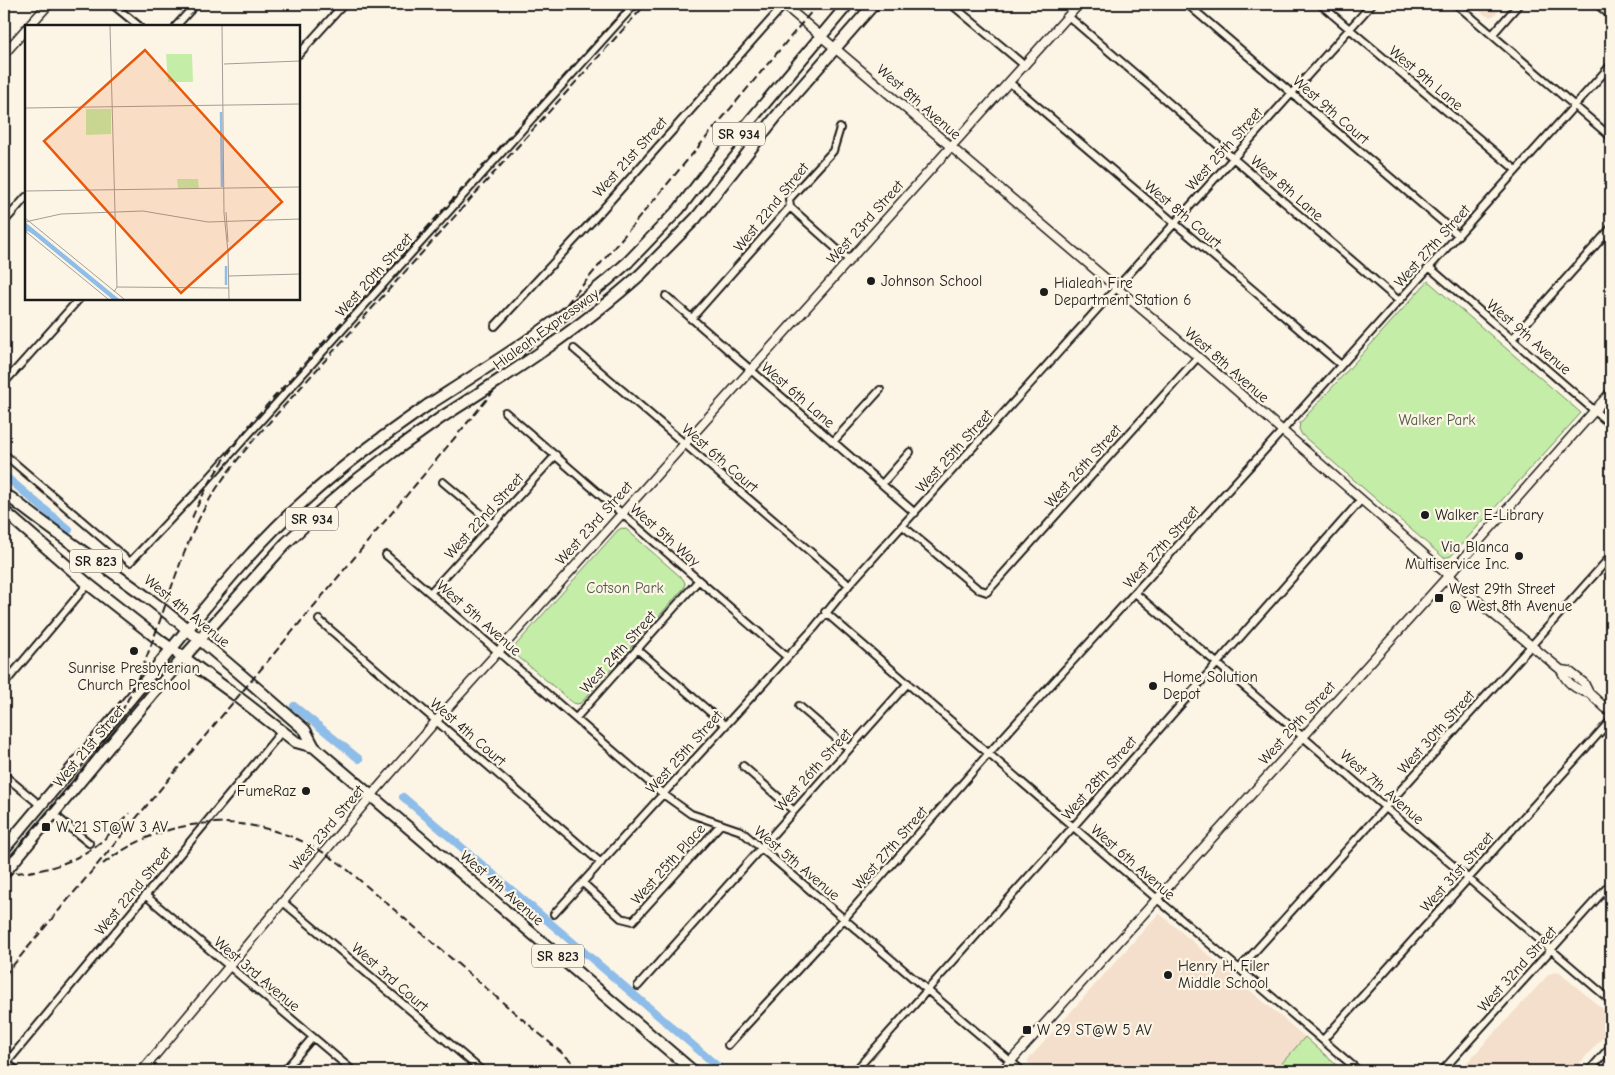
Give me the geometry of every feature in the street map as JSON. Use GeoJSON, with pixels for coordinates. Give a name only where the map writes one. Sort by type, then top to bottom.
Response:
{"type":"FeatureCollection","features":[{"type":"Feature","properties":{"kind":"main road","name":"Hialeah Expressway"},"geometry":{"type":"LineString","coordinates":[[187,629],[242,563],[304,500],[358,455],[428,405],[579,304],[628,262],[679,209],[708,171],[848,4]]}},
{"type":"Feature","properties":{"kind":"main road","name":"Hialeah Expressway"},"geometry":{"type":"LineString","coordinates":[[200,640],[256,575],[318,513],[393,452],[442,417],[553,344],[619,294],[641,274],[696,218],[784,108],[874,4]]}},
{"type":"Feature","properties":{"kind":"main road","name":"West 4th Avenue"},"geometry":{"type":"LineString","coordinates":[[4,496],[11,498],[187,629],[306,730],[314,747],[693,1071]]}},
{"type":"Feature","properties":{"kind":"main road","name":"West 4th Avenue"},"geometry":{"type":"LineString","coordinates":[[4,513],[88,584],[172,649],[296,742],[314,747]]}},
{"type":"Feature","properties":{"kind":"main road","name":"West 21st Street"},"geometry":{"type":"LineString","coordinates":[[4,849],[187,629]]}},
{"type":"Feature","properties":{"kind":"main road","name":"West 21st Street"},"geometry":{"type":"LineString","coordinates":[[4,873],[52,813],[200,640]]}},
{"type":"Feature","properties":{"kind":"street"},"geometry":{"type":"LineString","coordinates":[[30,25],[49,4]]}},
{"type":"Feature","properties":{"kind":"street"},"geometry":{"type":"LineString","coordinates":[[112,4],[138,25]]}},
{"type":"Feature","properties":{"kind":"street"},"geometry":{"type":"LineString","coordinates":[[177,25],[196,4]]}},
{"type":"Feature","properties":{"kind":"street"},"geometry":{"type":"LineString","coordinates":[[300,53],[344,4]]}},
{"type":"Feature","properties":{"kind":"street","name":"West 20th Street"},"geometry":{"type":"LineString","coordinates":[[4,454],[130,562],[206,481],[635,4]]}},
{"type":"Feature","properties":{"kind":"street","name":"West 8th Avenue"},"geometry":{"type":"LineString","coordinates":[[783,4],[1561,670],[1565,679],[1580,691],[1589,693],[1611,713]]}},
{"type":"Feature","properties":{"kind":"street","name":"West 21st Street"},"geometry":{"type":"LineString","coordinates":[[496,326],[594,219],[783,4]]}},
{"type":"Feature","properties":{"kind":"street"},"geometry":{"type":"LineString","coordinates":[[951,4],[1024,65]]}},
{"type":"Feature","properties":{"kind":"street","name":"West 23rd Street"},"geometry":{"type":"LineString","coordinates":[[142,1071],[371,796],[436,721],[1079,4]]}},
{"type":"Feature","properties":{"kind":"street","name":"West 9th Court"},"geometry":{"type":"LineString","coordinates":[[1187,4],[1458,236]]}},
{"type":"Feature","properties":{"kind":"street","name":"West 9th Lane"},"geometry":{"type":"LineString","coordinates":[[1320,4],[1516,170]]}},
{"type":"Feature","properties":{"kind":"street","name":"West 25th Street"},"geometry":{"type":"LineString","coordinates":[[554,914],[814,628],[825,612],[849,585],[1372,4]]}},
{"type":"Feature","properties":{"kind":"street"},"geometry":{"type":"LineString","coordinates":[[1456,4],[1611,137]]}},
{"type":"Feature","properties":{"kind":"street"},"geometry":{"type":"LineString","coordinates":[[1492,34],[1519,4]]}},
{"type":"Feature","properties":{"kind":"street"},"geometry":{"type":"LineString","coordinates":[[1597,4],[1611,16]]}},
{"type":"Feature","properties":{"kind":"street","name":"West 8th Lane"},"geometry":{"type":"LineString","coordinates":[[1068,16],[1399,301]]}},
{"type":"Feature","properties":{"kind":"street"},"geometry":{"type":"LineString","coordinates":[[4,54],[25,30]]}},
{"type":"Feature","properties":{"kind":"street","name":"West 27th Street"},"geometry":{"type":"LineString","coordinates":[[728,1045],[844,919],[990,753],[1611,65]]}},
{"type":"Feature","properties":{"kind":"street","name":"West 8th Court"},"geometry":{"type":"LineString","coordinates":[[1009,82],[1341,365]]}},
{"type":"Feature","properties":{"kind":"street","name":"West 22nd Street"},"geometry":{"type":"LineString","coordinates":[[691,319],[790,208],[790,200],[834,151],[840,128]]}},
{"type":"Feature","properties":{"kind":"street"},"geometry":{"type":"LineString","coordinates":[[4,222],[25,198]]}},
{"type":"Feature","properties":{"kind":"street"},"geometry":{"type":"LineString","coordinates":[[790,208],[849,260]]}},
{"type":"Feature","properties":{"kind":"street"},"geometry":{"type":"LineString","coordinates":[[1512,339],[1611,228]]}},
{"type":"Feature","properties":{"kind":"street","name":"West 9th Avenue"},"geometry":{"type":"LineString","coordinates":[[1430,267],[1611,425]]}},
{"type":"Feature","properties":{"kind":"street","name":"West 6th Lane"},"geometry":{"type":"LineString","coordinates":[[666,296],[915,512]]}},
{"type":"Feature","properties":{"kind":"street"},"geometry":{"type":"LineString","coordinates":[[4,383],[78,300]]}},
{"type":"Feature","properties":{"kind":"street","name":"West 6th Court"},"geometry":{"type":"LineString","coordinates":[[574,349],[849,585]]}},
{"type":"Feature","properties":{"kind":"street","name":"West 26th Street"},"geometry":{"type":"LineString","coordinates":[[903,526],[978,588],[987,592],[1198,358]]}},
{"type":"Feature","properties":{"kind":"street"},"geometry":{"type":"LineString","coordinates":[[834,442],[880,390]]}},
{"type":"Feature","properties":{"kind":"street","name":"West 29th Street"},"geometry":{"type":"LineString","coordinates":[[1002,1071],[1611,392]]}},
{"type":"Feature","properties":{"kind":"street","name":"West 5th Way"},"geometry":{"type":"LineString","coordinates":[[505,412],[787,657]]}},
{"type":"Feature","properties":{"kind":"street"},"geometry":{"type":"LineString","coordinates":[[882,484],[910,452]]}},
{"type":"Feature","properties":{"kind":"street","name":"West 22nd Street"},"geometry":{"type":"LineString","coordinates":[[430,593],[556,456]]}},
{"type":"Feature","properties":{"kind":"street"},"geometry":{"type":"LineString","coordinates":[[443,482],[493,524]]}},
{"type":"Feature","properties":{"kind":"street","name":"West 28th Street"},"geometry":{"type":"LineString","coordinates":[[854,1071],[1073,827],[1361,500]]}},
{"type":"Feature","properties":{"kind":"street","name":"West 5th Avenue"},"geometry":{"type":"LineString","coordinates":[[386,555],[663,794],[691,814],[740,831],[1022,1071]]}},
{"type":"Feature","properties":{"kind":"street","name":"West 30th Street"},"geometry":{"type":"LineString","coordinates":[[1239,969],[1611,556]]}},
{"type":"Feature","properties":{"kind":"street","name":"West 24th Street"},"geometry":{"type":"LineString","coordinates":[[576,718],[698,581]]}},
{"type":"Feature","properties":{"kind":"street"},"geometry":{"type":"LineString","coordinates":[[4,684],[88,584]]}},
{"type":"Feature","properties":{"kind":"street","name":"West 7th Avenue"},"geometry":{"type":"LineString","coordinates":[[1135,594],[1611,1001]]}},
{"type":"Feature","properties":{"kind":"street","name":"West 6th Avenue"},"geometry":{"type":"LineString","coordinates":[[825,612],[990,753],[1156,899],[1359,1071]]}},
{"type":"Feature","properties":{"kind":"street","name":"West 4th Court"},"geometry":{"type":"LineString","coordinates":[[319,620],[601,864]]}},
{"type":"Feature","properties":{"kind":"street"},"geometry":{"type":"LineString","coordinates":[[638,649],[726,724]]}},
{"type":"Feature","properties":{"kind":"street","name":"West 26th Street"},"geometry":{"type":"LineString","coordinates":[[638,986],[908,684]]}},
{"type":"Feature","properties":{"kind":"street"},"geometry":{"type":"LineString","coordinates":[[799,706],[849,749]]}},
{"type":"Feature","properties":{"kind":"street","name":"West 31st Street"},"geometry":{"type":"LineString","coordinates":[[1323,1040],[1611,720]]}},
{"type":"Feature","properties":{"kind":"street","name":"West 22nd Street"},"geometry":{"type":"LineString","coordinates":[[5,1064],[282,731]]}},
{"type":"Feature","properties":{"kind":"street"},"geometry":{"type":"LineString","coordinates":[[743,766],[794,811]]}},
{"type":"Feature","properties":{"kind":"street"},"geometry":{"type":"LineString","coordinates":[[4,775],[40,805]]}},
{"type":"Feature","properties":{"kind":"street"},"geometry":{"type":"LineString","coordinates":[[52,813],[89,843]]}},
{"type":"Feature","properties":{"kind":"street","name":"West 25th Place"},"geometry":{"type":"LineString","coordinates":[[583,883],[621,918],[633,921],[721,824]]}},
{"type":"Feature","properties":{"kind":"street","name":"West 32nd Street"},"geometry":{"type":"LineString","coordinates":[[1442,1071],[1611,883]]}},
{"type":"Feature","properties":{"kind":"street","name":"West 3rd Avenue"},"geometry":{"type":"LineString","coordinates":[[146,895],[353,1071]]}},
{"type":"Feature","properties":{"kind":"street","name":"West 3rd Court"},"geometry":{"type":"LineString","coordinates":[[283,902],[482,1071]]}},
{"type":"Feature","properties":{"kind":"street"},"geometry":{"type":"LineString","coordinates":[[284,1071],[313,1037]]}},
{"type":"Feature","properties":{"kind":"street"},"geometry":{"type":"LineString","coordinates":[[1589,1071],[1611,1046]]}},
{"type":"Feature","properties":{"kind":"street"},"geometry":{"type":"LineString","coordinates":[[5,1064],[17,1071]]}},
{"type":"Feature","properties":{"kind":"shaded area"},"geometry":{"type":"Polygon","coordinates":[[[1471,4],[1505,4],[1495,15],[1490,17],[1471,4]]]}},
{"type":"Feature","properties":{"kind":"shaded area","name":"Henry H. Filer Middle School"},"geometry":{"type":"Polygon","coordinates":[[[1159,913],[1305,1037],[1275,1071],[1039,1071],[1027,1061],[1159,913]]]}},
{"type":"Feature","properties":{"kind":"shaded area"},"geometry":{"type":"Polygon","coordinates":[[[1560,973],[1611,1016],[1611,1028],[1573,1071],[1459,1071],[1549,974],[1560,973]]]}},
{"type":"Feature","properties":{"kind":"green space","name":"Walker Park"},"geometry":{"type":"Polygon","coordinates":[[[1428,281],[1581,413],[1451,556],[1444,558],[1302,435],[1299,429],[1300,423],[1428,281]]]}},
{"type":"Feature","properties":{"kind":"green space","name":"Cotson Park"},"geometry":{"type":"Polygon","coordinates":[[[626,529],[683,579],[685,583],[684,588],[581,703],[573,703],[515,654],[514,649],[618,530],[626,529]]]}},
{"type":"Feature","properties":{"kind":"green space"},"geometry":{"type":"Polygon","coordinates":[[[1305,1037],[1343,1071],[1275,1071],[1305,1037]]]}},
{"type":"Feature","properties":{"kind":"waterway"},"geometry":{"type":"LineString","coordinates":[[4,475],[69,530]]}},
{"type":"Feature","properties":{"kind":"waterway"},"geometry":{"type":"LineString","coordinates":[[294,706],[359,759]]}},
{"type":"Feature","properties":{"kind":"waterway"},"geometry":{"type":"LineString","coordinates":[[403,797],[723,1071]]}},
{"type":"Feature","properties":{"kind":"railway"},"geometry":{"type":"LineString","coordinates":[[192,518],[205,491],[221,465],[257,416],[629,4]]}},
{"type":"Feature","properties":{"kind":"railway"},"geometry":{"type":"LineString","coordinates":[[4,864],[83,769],[112,728],[145,662],[178,569],[197,523],[209,500],[232,467],[257,436],[646,4]]}},
{"type":"Feature","properties":{"kind":"railway"},"geometry":{"type":"LineString","coordinates":[[4,976],[818,4]]}},
{"type":"Feature","properties":{"kind":"railway"},"geometry":{"type":"LineString","coordinates":[[4,873],[30,872],[56,866],[80,856],[102,841],[130,813]]}},
{"type":"Feature","properties":{"kind":"railway"},"geometry":{"type":"LineString","coordinates":[[103,864],[131,845],[161,833],[191,825],[222,823],[254,826],[284,834],[314,847],[342,865],[583,1071]]}},
{"type":"Feature","properties":{"kind":"place","name":"Johnson School"},"geometry":{"type":"Point","coordinates":[871,281]}},
{"type":"Feature","properties":{"kind":"place","name":"Hialeah Fire Department Station 6"},"geometry":{"type":"Point","coordinates":[1044,292]}},
{"type":"Feature","properties":{"kind":"place","name":"Walker E-Library"},"geometry":{"type":"Point","coordinates":[1425,515]}},
{"type":"Feature","properties":{"kind":"place","name":"Via Blanca Multiservice Inc."},"geometry":{"type":"Point","coordinates":[1519,556]}},
{"type":"Feature","properties":{"kind":"place","name":"West 29th Street @ West 8th Avenue"},"geometry":{"type":"Point","coordinates":[1439,598]}},
{"type":"Feature","properties":{"kind":"place","name":"Sunrise Presbyterian Church Preschool"},"geometry":{"type":"Point","coordinates":[134,651]}},
{"type":"Feature","properties":{"kind":"place","name":"Home Solution Depot"},"geometry":{"type":"Point","coordinates":[1153,686]}},
{"type":"Feature","properties":{"kind":"place","name":"FumeRaz"},"geometry":{"type":"Point","coordinates":[306,791]}},
{"type":"Feature","properties":{"kind":"place","name":"W 21 ST@W 3 AV"},"geometry":{"type":"Point","coordinates":[46,827]}},
{"type":"Feature","properties":{"kind":"place","name":"Henry H. Filer Middle School"},"geometry":{"type":"Point","coordinates":[1168,975]}},
{"type":"Feature","properties":{"kind":"place","name":"W 29 ST@W 5 AV"},"geometry":{"type":"Point","coordinates":[1027,1030]}}]}
